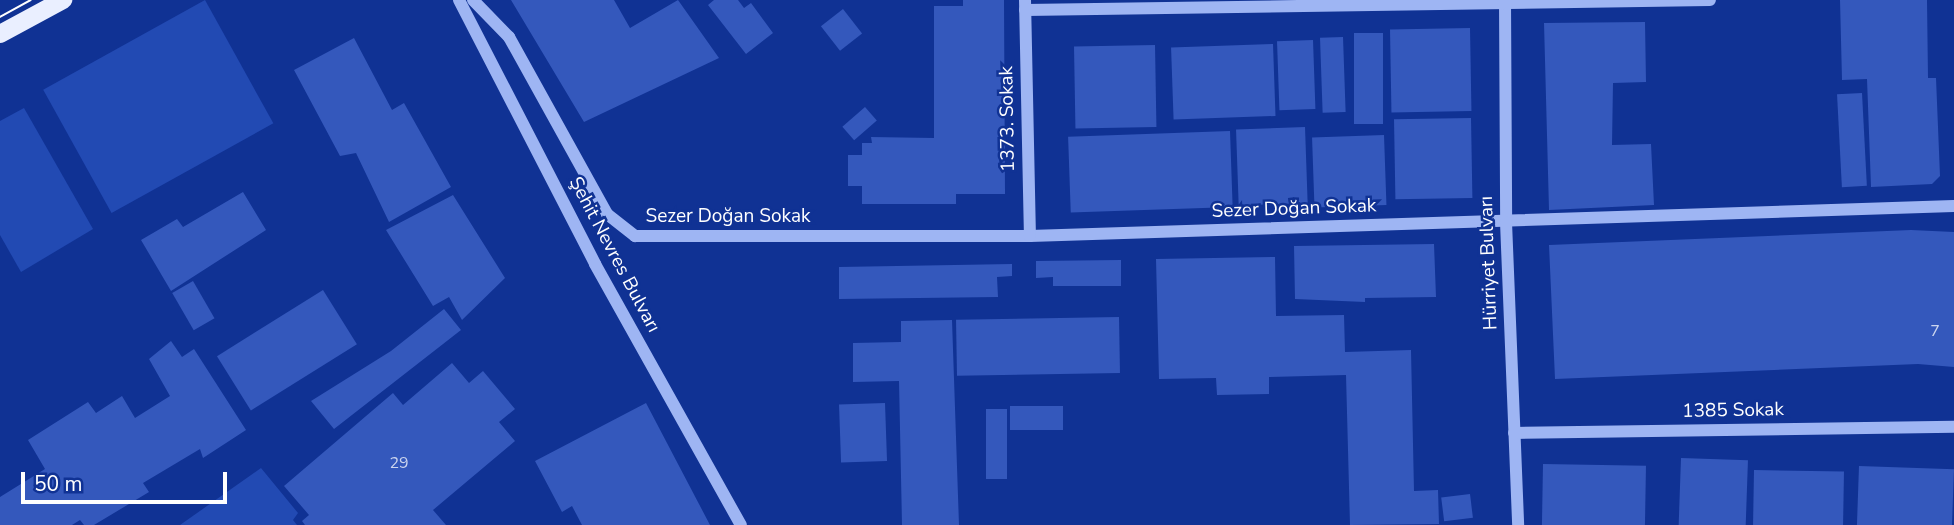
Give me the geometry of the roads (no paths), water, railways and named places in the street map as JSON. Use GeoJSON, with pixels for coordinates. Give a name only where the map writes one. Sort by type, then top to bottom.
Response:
{"type":"FeatureCollection","features":[{"type":"Feature","properties":{"kind":"main road"},"geometry":{"type":"LineString","coordinates":[[0,34],[63,0]]}},
{"type":"Feature","properties":{"kind":"street","name":"Şehit Nevres Bulvarı"},"geometry":{"type":"LineString","coordinates":[[460,0],[595,264],[741,525]]}},
{"type":"Feature","properties":{"kind":"street","name":"Sezer Doğan Sokak"},"geometry":{"type":"LineString","coordinates":[[473,0],[509,37],[607,215],[635,236],[1030,236],[1954,206]]}},
{"type":"Feature","properties":{"kind":"street"},"geometry":{"type":"LineString","coordinates":[[1025,5],[1710,0]]}},
{"type":"Feature","properties":{"kind":"street","name":"Hürriyet Bulvarı"},"geometry":{"type":"LineString","coordinates":[[1505,3],[1506,222],[1518,525]]}},
{"type":"Feature","properties":{"kind":"street","name":"1373. Sokak"},"geometry":{"type":"LineString","coordinates":[[1025,5],[1030,236]]}},
{"type":"Feature","properties":{"kind":"street","name":"1385 Sokak"},"geometry":{"type":"LineString","coordinates":[[1514,433],[1954,427]]}},
{"type":"Feature","properties":{"kind":"tram line"},"geometry":{"type":"LineString","coordinates":[[0,17],[31,0]]}}]}
